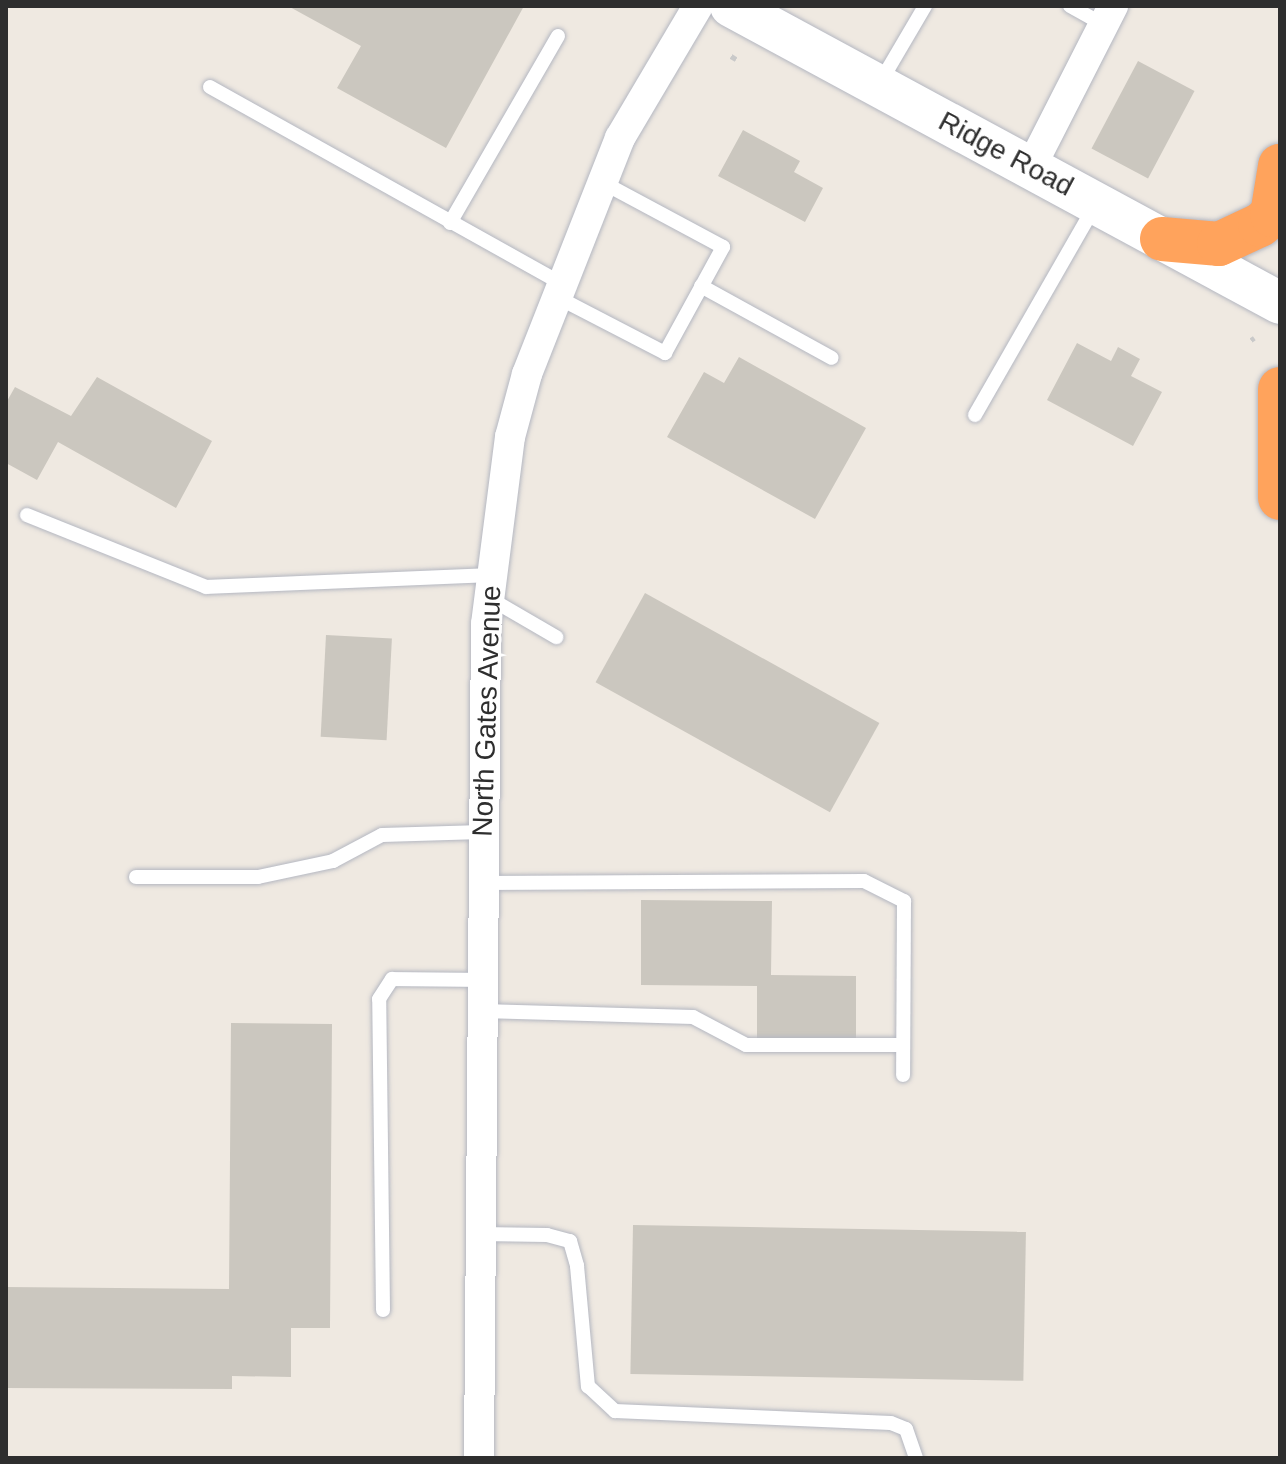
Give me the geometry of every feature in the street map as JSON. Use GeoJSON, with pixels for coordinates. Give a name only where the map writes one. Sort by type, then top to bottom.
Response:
{"type":"FeatureCollection","features":[{"type":"Feature","properties":{"kind":"highway"},"geometry":{"type":"LineString","coordinates":[[1162,239],[1219,244],[1260,225],[1272,215],[1280,166]]}},
{"type":"Feature","properties":{"kind":"highway"},"geometry":{"type":"LineString","coordinates":[[1280,389],[1280,498]]}},
{"type":"Feature","properties":{"kind":"main road","name":"Ridge Road"},"geometry":{"type":"LineString","coordinates":[[731,6],[1280,303]]}},
{"type":"Feature","properties":{"kind":"street","name":"North Gates Avenue"},"geometry":{"type":"LineString","coordinates":[[479,1458],[482,832],[490,586],[510,437],[602,181],[647,87],[698,6]]}},
{"type":"Feature","properties":{"kind":"street"},"geometry":{"type":"LineString","coordinates":[[1031,167],[1108,15]]}},
{"type":"Feature","properties":{"kind":"lane"},"geometry":{"type":"LineString","coordinates":[[878,85],[925,6]]}},
{"type":"Feature","properties":{"kind":"lane"},"geometry":{"type":"LineString","coordinates":[[1070,6],[1108,15]]}},
{"type":"Feature","properties":{"kind":"lane"},"geometry":{"type":"LineString","coordinates":[[450,223],[558,36]]}},
{"type":"Feature","properties":{"kind":"lane"},"geometry":{"type":"LineString","coordinates":[[210,87],[450,223],[665,353],[723,247],[602,181]]}},
{"type":"Feature","properties":{"kind":"lane"},"geometry":{"type":"LineString","coordinates":[[975,415],[1097,203]]}},
{"type":"Feature","properties":{"kind":"lane"},"geometry":{"type":"LineString","coordinates":[[701,286],[832,358]]}},
{"type":"Feature","properties":{"kind":"lane"},"geometry":{"type":"LineString","coordinates":[[27,515],[206,587],[490,586],[556,637]]}},
{"type":"Feature","properties":{"kind":"lane"},"geometry":{"type":"LineString","coordinates":[[136,877],[258,877],[333,861],[382,835],[482,832]]}},
{"type":"Feature","properties":{"kind":"lane"},"geometry":{"type":"LineString","coordinates":[[482,883],[864,881],[904,901],[903,1075]]}},
{"type":"Feature","properties":{"kind":"lane"},"geometry":{"type":"LineString","coordinates":[[383,1310],[379,999],[392,979],[481,980]]}},
{"type":"Feature","properties":{"kind":"lane"},"geometry":{"type":"LineString","coordinates":[[481,1011],[693,1017],[746,1045],[903,1045]]}},
{"type":"Feature","properties":{"kind":"lane"},"geometry":{"type":"LineString","coordinates":[[480,1234],[547,1235],[570,1241],[577,1266],[586,1377],[594,1393],[615,1411],[891,1423],[906,1429],[916,1458]]}},
{"type":"Feature","properties":{"kind":"building"},"geometry":{"type":"Polygon","coordinates":[[[288,6],[524,6],[446,148],[337,88],[361,46],[288,6]]]}},
{"type":"Feature","properties":{"kind":"building"},"geometry":{"type":"Polygon","coordinates":[[[1138,61],[1195,91],[1148,178],[1092,148],[1138,61]]]}},
{"type":"Feature","properties":{"kind":"building"},"geometry":{"type":"Polygon","coordinates":[[[743,130],[800,161],[794,172],[823,188],[805,222],[718,176],[743,130]]]}},
{"type":"Feature","properties":{"kind":"building"},"geometry":{"type":"Polygon","coordinates":[[[1077,343],[1111,361],[1118,347],[1140,359],[1131,376],[1162,392],[1133,446],[1047,400],[1077,343]]]}},
{"type":"Feature","properties":{"kind":"building"},"geometry":{"type":"Polygon","coordinates":[[[739,357],[866,428],[815,519],[667,437],[704,372],[724,383],[739,357]]]}},
{"type":"Feature","properties":{"kind":"building"},"geometry":{"type":"Polygon","coordinates":[[[97,377],[212,441],[176,508],[58,442],[37,480],[6,463],[6,403],[15,387],[71,416],[97,377]]]}},
{"type":"Feature","properties":{"kind":"building"},"geometry":{"type":"Polygon","coordinates":[[[645,593],[879,723],[830,812],[596,682],[645,593]]]}},
{"type":"Feature","properties":{"kind":"building"},"geometry":{"type":"Polygon","coordinates":[[[326,635],[392,638],[387,740],[321,737],[326,635]]]}},
{"type":"Feature","properties":{"kind":"building"},"geometry":{"type":"Polygon","coordinates":[[[641,900],[772,901],[771,975],[856,976],[856,1042],[757,1041],[757,986],[641,985],[641,900]]]}},
{"type":"Feature","properties":{"kind":"building"},"geometry":{"type":"Polygon","coordinates":[[[231,1023],[332,1024],[330,1328],[291,1328],[291,1377],[232,1376],[232,1389],[6,1388],[6,1287],[229,1289],[231,1023]]]}},
{"type":"Feature","properties":{"kind":"building"},"geometry":{"type":"Polygon","coordinates":[[[633,1225],[1026,1232],[1023,1381],[630,1374],[633,1225]]]}}]}
